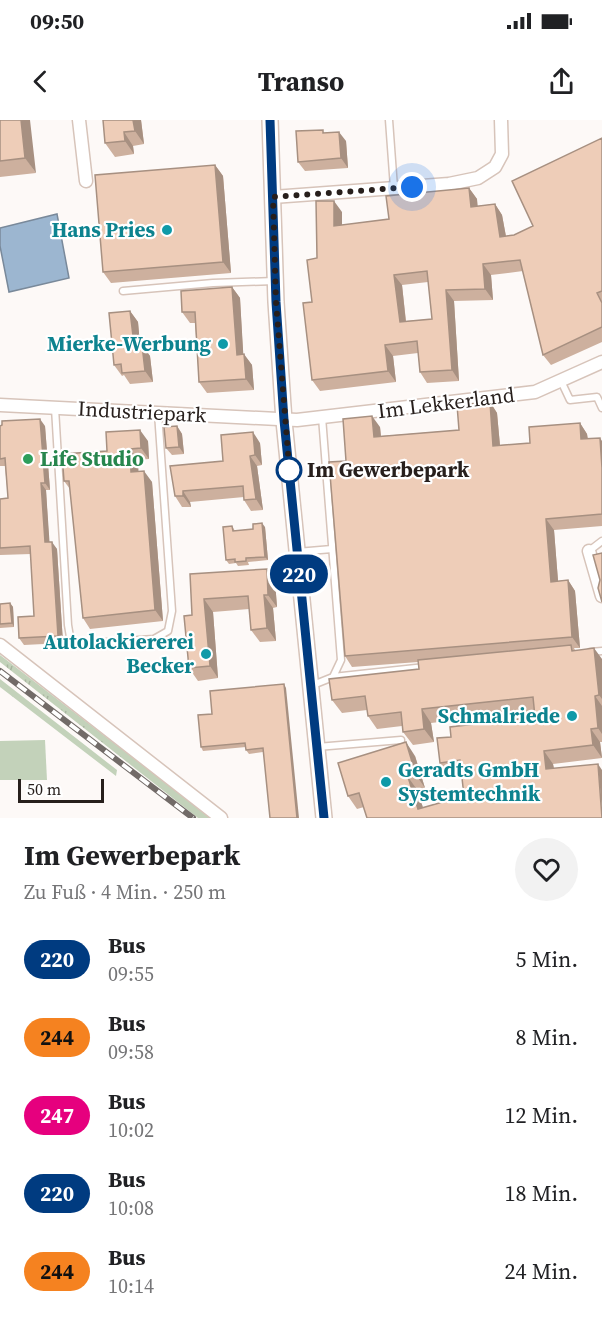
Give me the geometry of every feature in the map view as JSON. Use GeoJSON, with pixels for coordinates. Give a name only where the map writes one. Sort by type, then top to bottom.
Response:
{"type":"FeatureCollection","features":[{"type":"Feature","properties":{"kind":"street"},"geometry":{"type":"LineString","coordinates":[[79,120],[86,181]]}},
{"type":"Feature","properties":{"kind":"street"},"geometry":{"type":"LineString","coordinates":[[270,120],[275,281],[284,420],[324,818]]}},
{"type":"Feature","properties":{"kind":"street"},"geometry":{"type":"LineString","coordinates":[[273,197],[449,184],[478,178],[495,167],[502,154],[501,120]]}},
{"type":"Feature","properties":{"kind":"street","name":"Im Lekkerland"},"geometry":{"type":"LineString","coordinates":[[284,420],[535,392],[602,362]]}},
{"type":"Feature","properties":{"kind":"street","name":"Industriepark"},"geometry":{"type":"LineString","coordinates":[[0,405],[284,420]]}},
{"type":"Feature","properties":{"kind":"street"},"geometry":{"type":"LineString","coordinates":[[589,551],[602,596]]}},
{"type":"Feature","properties":{"kind":"street"},"geometry":{"type":"LineString","coordinates":[[0,645],[221,818]]}},
{"type":"Feature","properties":{"kind":"lane"},"geometry":{"type":"LineString","coordinates":[[389,120],[394,188]]}},
{"type":"Feature","properties":{"kind":"lane"},"geometry":{"type":"LineString","coordinates":[[123,291],[213,283],[275,281]]}},
{"type":"Feature","properties":{"kind":"lane"},"geometry":{"type":"LineString","coordinates":[[561,381],[570,400],[597,397],[602,408]]}},
{"type":"Feature","properties":{"kind":"lane"},"geometry":{"type":"LineString","coordinates":[[55,408],[68,625],[70,637],[76,644],[154,639],[168,631],[172,611],[158,413]]}},
{"type":"Feature","properties":{"kind":"lane"},"geometry":{"type":"LineString","coordinates":[[322,417],[341,660],[333,676]]}},
{"type":"Feature","properties":{"kind":"lane"},"geometry":{"type":"LineString","coordinates":[[589,551],[602,541]]}},
{"type":"Feature","properties":{"kind":"lane"},"geometry":{"type":"LineString","coordinates":[[297,552],[332,549]]}},
{"type":"Feature","properties":{"kind":"lane"},"geometry":{"type":"LineString","coordinates":[[579,653],[602,651]]}},
{"type":"Feature","properties":{"kind":"lane"},"geometry":{"type":"LineString","coordinates":[[310,686],[333,676],[438,666]]}},
{"type":"Feature","properties":{"kind":"lane"},"geometry":{"type":"LineString","coordinates":[[316,747],[401,740]]}},
{"type":"Feature","properties":{"kind":"green space"},"geometry":{"type":"Polygon","coordinates":[[[0,655],[211,818],[198,818],[0,662],[0,655]]]}},
{"type":"Feature","properties":{"kind":"green space"},"geometry":{"type":"Polygon","coordinates":[[[0,679],[117,770],[116,776],[0,687],[0,679]]]}},
{"type":"Feature","properties":{"kind":"green space"},"geometry":{"type":"Polygon","coordinates":[[[45,740],[47,780],[0,780],[0,741],[45,740]]]}},
{"type":"Feature","properties":{"kind":"water"},"geometry":{"type":"Polygon","coordinates":[[[57,214],[69,278],[9,292],[0,246],[0,228],[57,214]]]}},
{"type":"Feature","properties":{"kind":"building"},"geometry":{"type":"Polygon","coordinates":[[[0,120],[21,120],[25,158],[0,161],[0,120]]]}},
{"type":"Feature","properties":{"kind":"building"},"geometry":{"type":"Polygon","coordinates":[[[103,120],[133,120],[135,131],[124,132],[125,141],[105,143],[103,120]]]}},
{"type":"Feature","properties":{"kind":"building"},"geometry":{"type":"Polygon","coordinates":[[[323,130],[323,133],[339,132],[341,158],[298,162],[296,131],[323,130]]]}},
{"type":"Feature","properties":{"kind":"building"},"geometry":{"type":"Polygon","coordinates":[[[602,138],[602,291],[597,293],[602,303],[602,327],[543,355],[520,260],[483,264],[485,289],[446,290],[452,370],[420,372],[417,341],[385,345],[388,371],[312,380],[303,303],[312,302],[307,260],[317,258],[316,201],[334,201],[334,226],[389,219],[386,196],[469,188],[471,207],[495,204],[500,237],[514,235],[533,226],[512,181],[602,138]],[[427,271],[394,275],[400,322],[432,319],[427,271]]]}},
{"type":"Feature","properties":{"kind":"building","name":"Hans Pries"},"geometry":{"type":"Polygon","coordinates":[[[215,165],[223,262],[103,272],[95,175],[215,165]]]}},
{"type":"Feature","properties":{"kind":"building","name":"Mierke-Werbung"},"geometry":{"type":"Polygon","coordinates":[[[232,287],[237,355],[244,354],[246,379],[199,382],[195,312],[182,312],[181,291],[232,287]]]}},
{"type":"Feature","properties":{"kind":"building"},"geometry":{"type":"Polygon","coordinates":[[[130,311],[134,344],[142,345],[145,371],[122,373],[121,364],[114,365],[109,313],[130,311]]]}},
{"type":"Feature","properties":{"kind":"building"},"geometry":{"type":"Polygon","coordinates":[[[490,402],[493,446],[530,443],[529,427],[580,423],[581,439],[600,438],[602,514],[546,519],[551,582],[568,580],[572,637],[345,656],[329,462],[346,461],[343,419],[372,416],[374,437],[459,430],[457,405],[490,402]]]}},
{"type":"Feature","properties":{"kind":"building"},"geometry":{"type":"Polygon","coordinates":[[[40,419],[45,483],[41,483],[45,542],[52,542],[58,636],[19,638],[18,617],[34,616],[30,546],[0,548],[0,499],[8,498],[5,458],[0,459],[0,426],[2,421],[40,419]]]}},
{"type":"Feature","properties":{"kind":"building"},"geometry":{"type":"Polygon","coordinates":[[[177,426],[179,447],[166,448],[164,427],[177,426]]]}},
{"type":"Feature","properties":{"kind":"building"},"geometry":{"type":"Polygon","coordinates":[[[140,430],[141,448],[130,449],[131,472],[144,471],[155,610],[83,618],[69,481],[64,481],[62,454],[107,451],[106,432],[140,430]]]}},
{"type":"Feature","properties":{"kind":"building"},"geometry":{"type":"Polygon","coordinates":[[[253,432],[255,455],[250,456],[256,499],[244,500],[243,486],[183,491],[183,496],[175,496],[170,466],[223,461],[221,435],[253,432]]]}},
{"type":"Feature","properties":{"kind":"building"},"geometry":{"type":"Polygon","coordinates":[[[262,523],[265,557],[246,558],[246,561],[235,562],[235,559],[226,560],[223,527],[232,526],[233,531],[253,529],[253,524],[262,523]]]}},
{"type":"Feature","properties":{"kind":"building"},"geometry":{"type":"Polygon","coordinates":[[[602,553],[602,602],[598,588],[600,580],[593,555],[602,553]]]}},
{"type":"Feature","properties":{"kind":"building"},"geometry":{"type":"Polygon","coordinates":[[[267,569],[268,595],[264,595],[267,628],[251,630],[248,596],[204,599],[210,666],[189,668],[184,616],[192,615],[190,574],[267,569]]]}},
{"type":"Feature","properties":{"kind":"building"},"geometry":{"type":"Polygon","coordinates":[[[10,603],[12,623],[0,624],[0,604],[10,603]]]}},
{"type":"Feature","properties":{"kind":"building"},"geometry":{"type":"Polygon","coordinates":[[[571,645],[572,651],[594,648],[599,695],[595,696],[598,728],[591,729],[593,745],[544,751],[546,769],[598,764],[602,818],[367,818],[359,793],[348,796],[338,763],[406,742],[416,775],[408,777],[418,809],[464,796],[460,760],[440,763],[437,738],[451,737],[450,727],[535,717],[533,697],[422,709],[424,729],[403,732],[401,712],[368,716],[365,696],[332,700],[329,679],[419,669],[418,660],[571,645]]]}},
{"type":"Feature","properties":{"kind":"building"},"geometry":{"type":"Polygon","coordinates":[[[284,684],[297,818],[270,818],[263,748],[246,750],[245,743],[201,747],[198,715],[212,714],[210,691],[284,684]]]}},
{"type":"Feature","properties":{"kind":"railway"},"geometry":{"type":"LineString","coordinates":[[0,671],[193,818]]}},
{"type":"Feature","properties":{"kind":"bus line","name":"220"},"geometry":{"type":"LineString","coordinates":[[270,120],[276,302],[284,420],[324,818]]}},
{"type":"Feature","properties":{"kind":"place","name":"Hans Pries"},"geometry":{"type":"Point","coordinates":[167,230]}},
{"type":"Feature","properties":{"kind":"place","name":"Mierke-Werbung"},"geometry":{"type":"Point","coordinates":[223,344]}},
{"type":"Feature","properties":{"kind":"place","name":"Life Studio"},"geometry":{"type":"Point","coordinates":[28,459]}},
{"type":"Feature","properties":{"kind":"place","name":"Im Gewerbepark"},"geometry":{"type":"Point","coordinates":[289,470]}},
{"type":"Feature","properties":{"kind":"place","name":"Autolackiererei Becker"},"geometry":{"type":"Point","coordinates":[206,654]}},
{"type":"Feature","properties":{"kind":"place","name":"Schmalriede"},"geometry":{"type":"Point","coordinates":[572,716]}},
{"type":"Feature","properties":{"kind":"place","name":"Geradts GmbH Systemtechnik"},"geometry":{"type":"Point","coordinates":[386,782]}},
{"type":"Feature","properties":{"kind":"route"},"geometry":{"type":"LineString","coordinates":[[289,470],[290,478],[276,302],[273,197],[412,187]]}}]}
